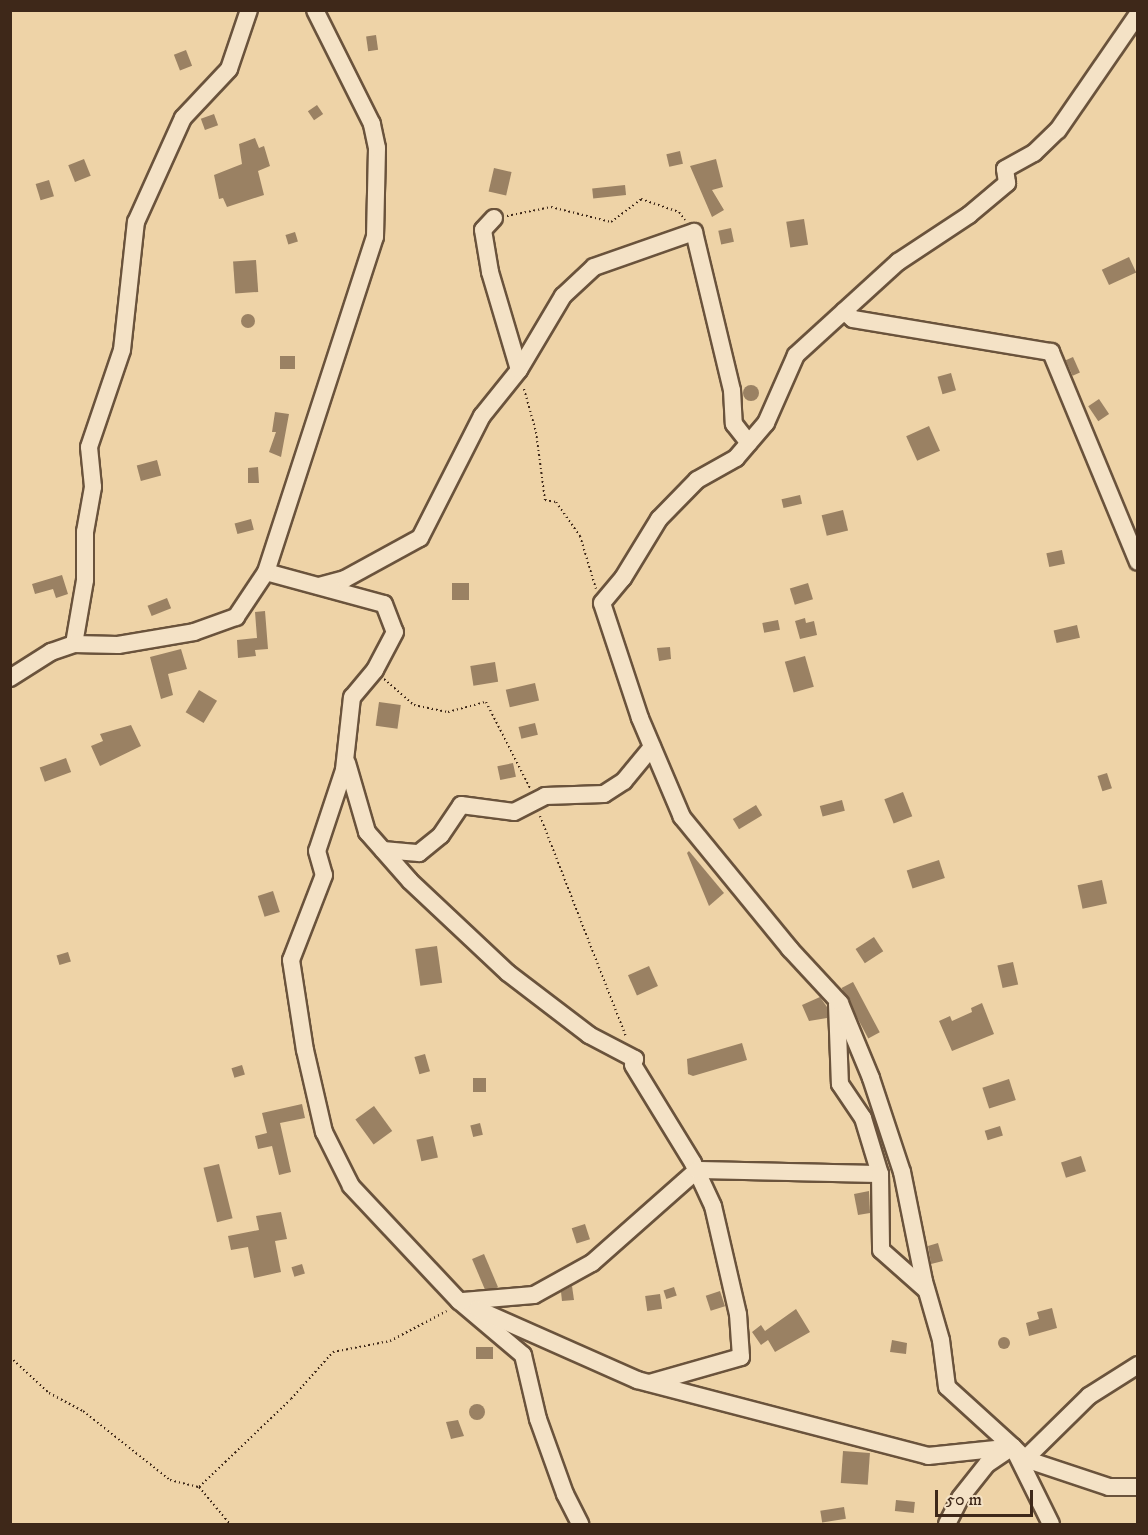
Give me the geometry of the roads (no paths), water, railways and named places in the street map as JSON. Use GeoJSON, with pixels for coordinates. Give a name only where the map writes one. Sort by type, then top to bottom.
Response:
{"type":"FeatureCollection","features":[{"type":"Feature","properties":{"kind":"street"},"geometry":{"type":"LineString","coordinates":[[74,644],[85,580],[86,532],[93,487],[89,447],[122,350],[136,222],[183,118],[230,69],[249,10]]}},
{"type":"Feature","properties":{"kind":"street"},"geometry":{"type":"LineString","coordinates":[[10,678],[51,652],[74,644],[118,645],[194,632],[236,617],[266,572],[375,237],[377,148],[372,124],[315,10]]}},
{"type":"Feature","properties":{"kind":"street"},"geometry":{"type":"LineString","coordinates":[[1137,14],[1058,130],[1034,153],[1005,169],[1007,183],[969,215],[898,262],[796,355],[766,423],[736,458],[697,480],[659,519],[623,578],[602,603],[652,747],[681,817],[790,949],[837,999],[871,1078],[902,1172],[926,1290],[941,1340],[947,1387],[1025,1459],[1109,1488],[1137,1487]]}},
{"type":"Feature","properties":{"kind":"street"},"geometry":{"type":"LineString","coordinates":[[494,218],[483,230],[490,272],[519,370]]}},
{"type":"Feature","properties":{"kind":"street"},"geometry":{"type":"LineString","coordinates":[[318,586],[345,579],[420,538],[482,416],[519,370],[563,296],[594,267],[694,232],[732,390],[734,424],[749,443]]}},
{"type":"Feature","properties":{"kind":"street"},"geometry":{"type":"LineString","coordinates":[[844,311],[853,319],[1051,352],[1137,562]]}},
{"type":"Feature","properties":{"kind":"street"},"geometry":{"type":"LineString","coordinates":[[266,572],[384,604],[395,632],[375,670],[352,697],[346,759],[333,809],[317,851],[324,876],[291,960],[304,1050],[324,1132],[351,1186],[459,1301],[523,1354],[537,1419],[565,1494],[580,1524]]}},
{"type":"Feature","properties":{"kind":"street"},"geometry":{"type":"LineString","coordinates":[[383,850],[419,854],[441,835],[461,805],[514,812],[545,796],[604,795],[624,781],[652,747]]}},
{"type":"Feature","properties":{"kind":"street"},"geometry":{"type":"LineString","coordinates":[[346,759],[367,832],[410,881],[508,972],[589,1035],[635,1059],[633,1065],[696,1170],[713,1206],[738,1314],[741,1356],[650,1383]]}},
{"type":"Feature","properties":{"kind":"street"},"geometry":{"type":"LineString","coordinates":[[837,999],[840,1084],[863,1118],[880,1174],[881,1250],[926,1290]]}},
{"type":"Feature","properties":{"kind":"street"},"geometry":{"type":"LineString","coordinates":[[459,1301],[534,1295],[592,1263],[696,1170],[880,1174]]}},
{"type":"Feature","properties":{"kind":"street"},"geometry":{"type":"LineString","coordinates":[[459,1301],[650,1383],[928,1456],[1012,1448]]}},
{"type":"Feature","properties":{"kind":"street"},"geometry":{"type":"LineString","coordinates":[[1025,1459],[1089,1396],[1137,1365]]}},
{"type":"Feature","properties":{"kind":"street"},"geometry":{"type":"LineString","coordinates":[[947,1524],[960,1498],[987,1464],[1012,1448]]}},
{"type":"Feature","properties":{"kind":"street"},"geometry":{"type":"LineString","coordinates":[[1012,1448],[1051,1524]]}}]}
